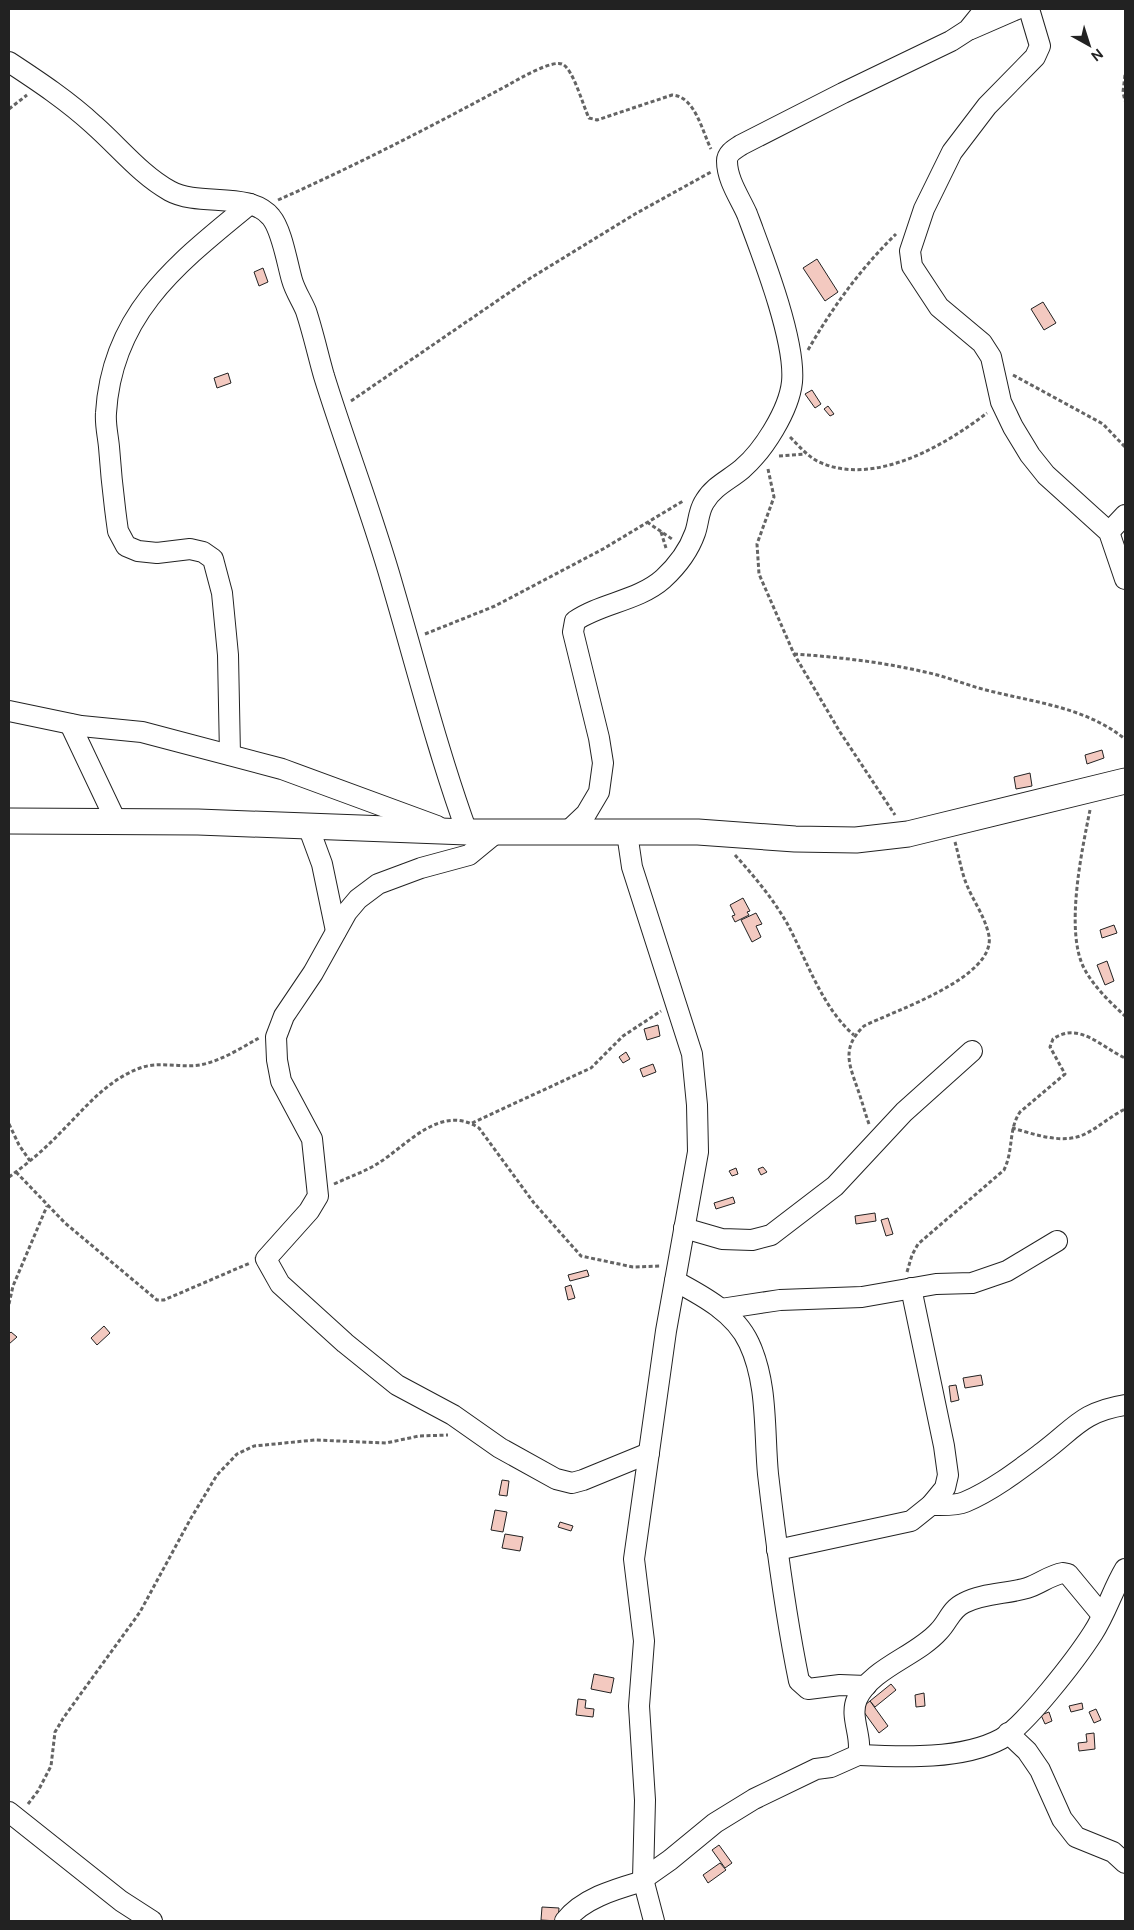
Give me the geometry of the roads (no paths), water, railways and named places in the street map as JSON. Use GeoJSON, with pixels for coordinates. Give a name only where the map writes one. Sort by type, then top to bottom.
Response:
{"type":"FeatureCollection","features":[{"type":"Feature","properties":{"kind":"main road"},"geometry":{"type":"LineString","coordinates":[[9,821],[116,821],[460,832],[716,834],[795,840],[847,840],[908,834],[1125,782]]}},
{"type":"Feature","properties":{"kind":"street"},"geometry":{"type":"LineString","coordinates":[[968,30],[985,9]]}},
{"type":"Feature","properties":{"kind":"street"},"geometry":{"type":"LineString","coordinates":[[567,832],[586,814],[599,792],[602,762],[599,738],[572,626],[574,621],[624,601],[662,579],[687,549],[696,532],[702,508],[717,486],[742,469],[761,449],[780,418],[792,382],[784,324],[757,244],[726,168],[728,156],[741,145],[951,41],[968,30],[1017,9]]}},
{"type":"Feature","properties":{"kind":"street"},"geometry":{"type":"LineString","coordinates":[[1029,9],[1040,46],[1035,57],[987,106],[952,152],[936,181],[916,229],[910,251],[912,266],[939,307],[982,343],[992,362],[1001,402],[1013,428],[1046,474],[1109,532],[1125,579]]}},
{"type":"Feature","properties":{"kind":"street"},"geometry":{"type":"LineString","coordinates":[[9,62],[54,92],[93,123],[155,181],[172,192],[192,200],[235,201],[254,206],[272,218],[278,228],[293,284],[305,310],[336,411],[367,500],[440,753],[460,832]]}},
{"type":"Feature","properties":{"kind":"street"},"geometry":{"type":"LineString","coordinates":[[230,755],[228,655],[222,593],[217,570],[212,559],[203,552],[190,549],[157,552],[138,550],[126,546],[117,523],[106,414],[114,366],[122,338],[154,290],[185,258],[254,206]]}},
{"type":"Feature","properties":{"kind":"street"},"geometry":{"type":"LineString","coordinates":[[1109,532],[1125,515]]}},
{"type":"Feature","properties":{"kind":"street"},"geometry":{"type":"LineString","coordinates":[[9,711],[70,724],[142,732],[230,755],[282,770],[460,832]]}},
{"type":"Feature","properties":{"kind":"street"},"geometry":{"type":"LineString","coordinates":[[70,724],[116,821]]}},
{"type":"Feature","properties":{"kind":"street"},"geometry":{"type":"LineString","coordinates":[[308,826],[322,864],[336,932]]}},
{"type":"Feature","properties":{"kind":"street"},"geometry":{"type":"LineString","coordinates":[[497,832],[469,854],[421,868],[378,884],[358,899],[347,912],[280,1026],[276,1037],[281,1081],[312,1138],[318,1196],[309,1211],[266,1259],[280,1284],[374,1368],[397,1385],[453,1415],[500,1448],[556,1479],[572,1483],[649,1453]]}},
{"type":"Feature","properties":{"kind":"street"},"geometry":{"type":"LineString","coordinates":[[627,833],[632,867],[674,1003],[692,1054],[698,1104],[698,1152],[666,1331],[634,1559],[644,1641],[640,1706],[645,1800],[643,1880],[654,1921]]}},
{"type":"Feature","properties":{"kind":"street"},"geometry":{"type":"LineString","coordinates":[[684,1228],[722,1239],[752,1240],[772,1235],[835,1186],[904,1112],[972,1051]]}},
{"type":"Feature","properties":{"kind":"street"},"geometry":{"type":"LineString","coordinates":[[721,1309],[780,1300],[862,1297],[907,1288],[980,1281],[1007,1272],[1057,1241]]}},
{"type":"Feature","properties":{"kind":"street"},"geometry":{"type":"LineString","coordinates":[[676,1273],[731,1318],[749,1342],[757,1365],[763,1400],[765,1440],[777,1550],[795,1663],[802,1686],[808,1690],[840,1685],[866,1686]]}},
{"type":"Feature","properties":{"kind":"street"},"geometry":{"type":"LineString","coordinates":[[777,1550],[911,1521],[931,1505],[945,1488],[948,1475],[944,1446],[907,1288]]}},
{"type":"Feature","properties":{"kind":"street"},"geometry":{"type":"LineString","coordinates":[[931,1505],[964,1503],[1024,1466],[1073,1426],[1092,1414],[1125,1405]]}},
{"type":"Feature","properties":{"kind":"street"},"geometry":{"type":"LineString","coordinates":[[565,1921],[582,1906],[624,1886],[643,1880],[715,1823],[754,1799],[816,1769],[838,1765],[858,1755],[914,1757],[984,1747],[1008,1733],[1022,1722],[1065,1670],[1093,1632],[1125,1569]]}},
{"type":"Feature","properties":{"kind":"street"},"geometry":{"type":"LineString","coordinates":[[858,1755],[861,1745],[856,1718],[856,1702],[866,1686],[872,1679],[939,1632],[950,1615],[963,1603],[1029,1587],[1056,1574],[1068,1574],[1102,1614]]}},
{"type":"Feature","properties":{"kind":"street"},"geometry":{"type":"LineString","coordinates":[[1008,1733],[1028,1751],[1040,1770],[1062,1819],[1076,1837],[1113,1852],[1125,1863]]}},
{"type":"Feature","properties":{"kind":"street"},"geometry":{"type":"LineString","coordinates":[[13,1815],[120,1901],[152,1921]]}}]}
